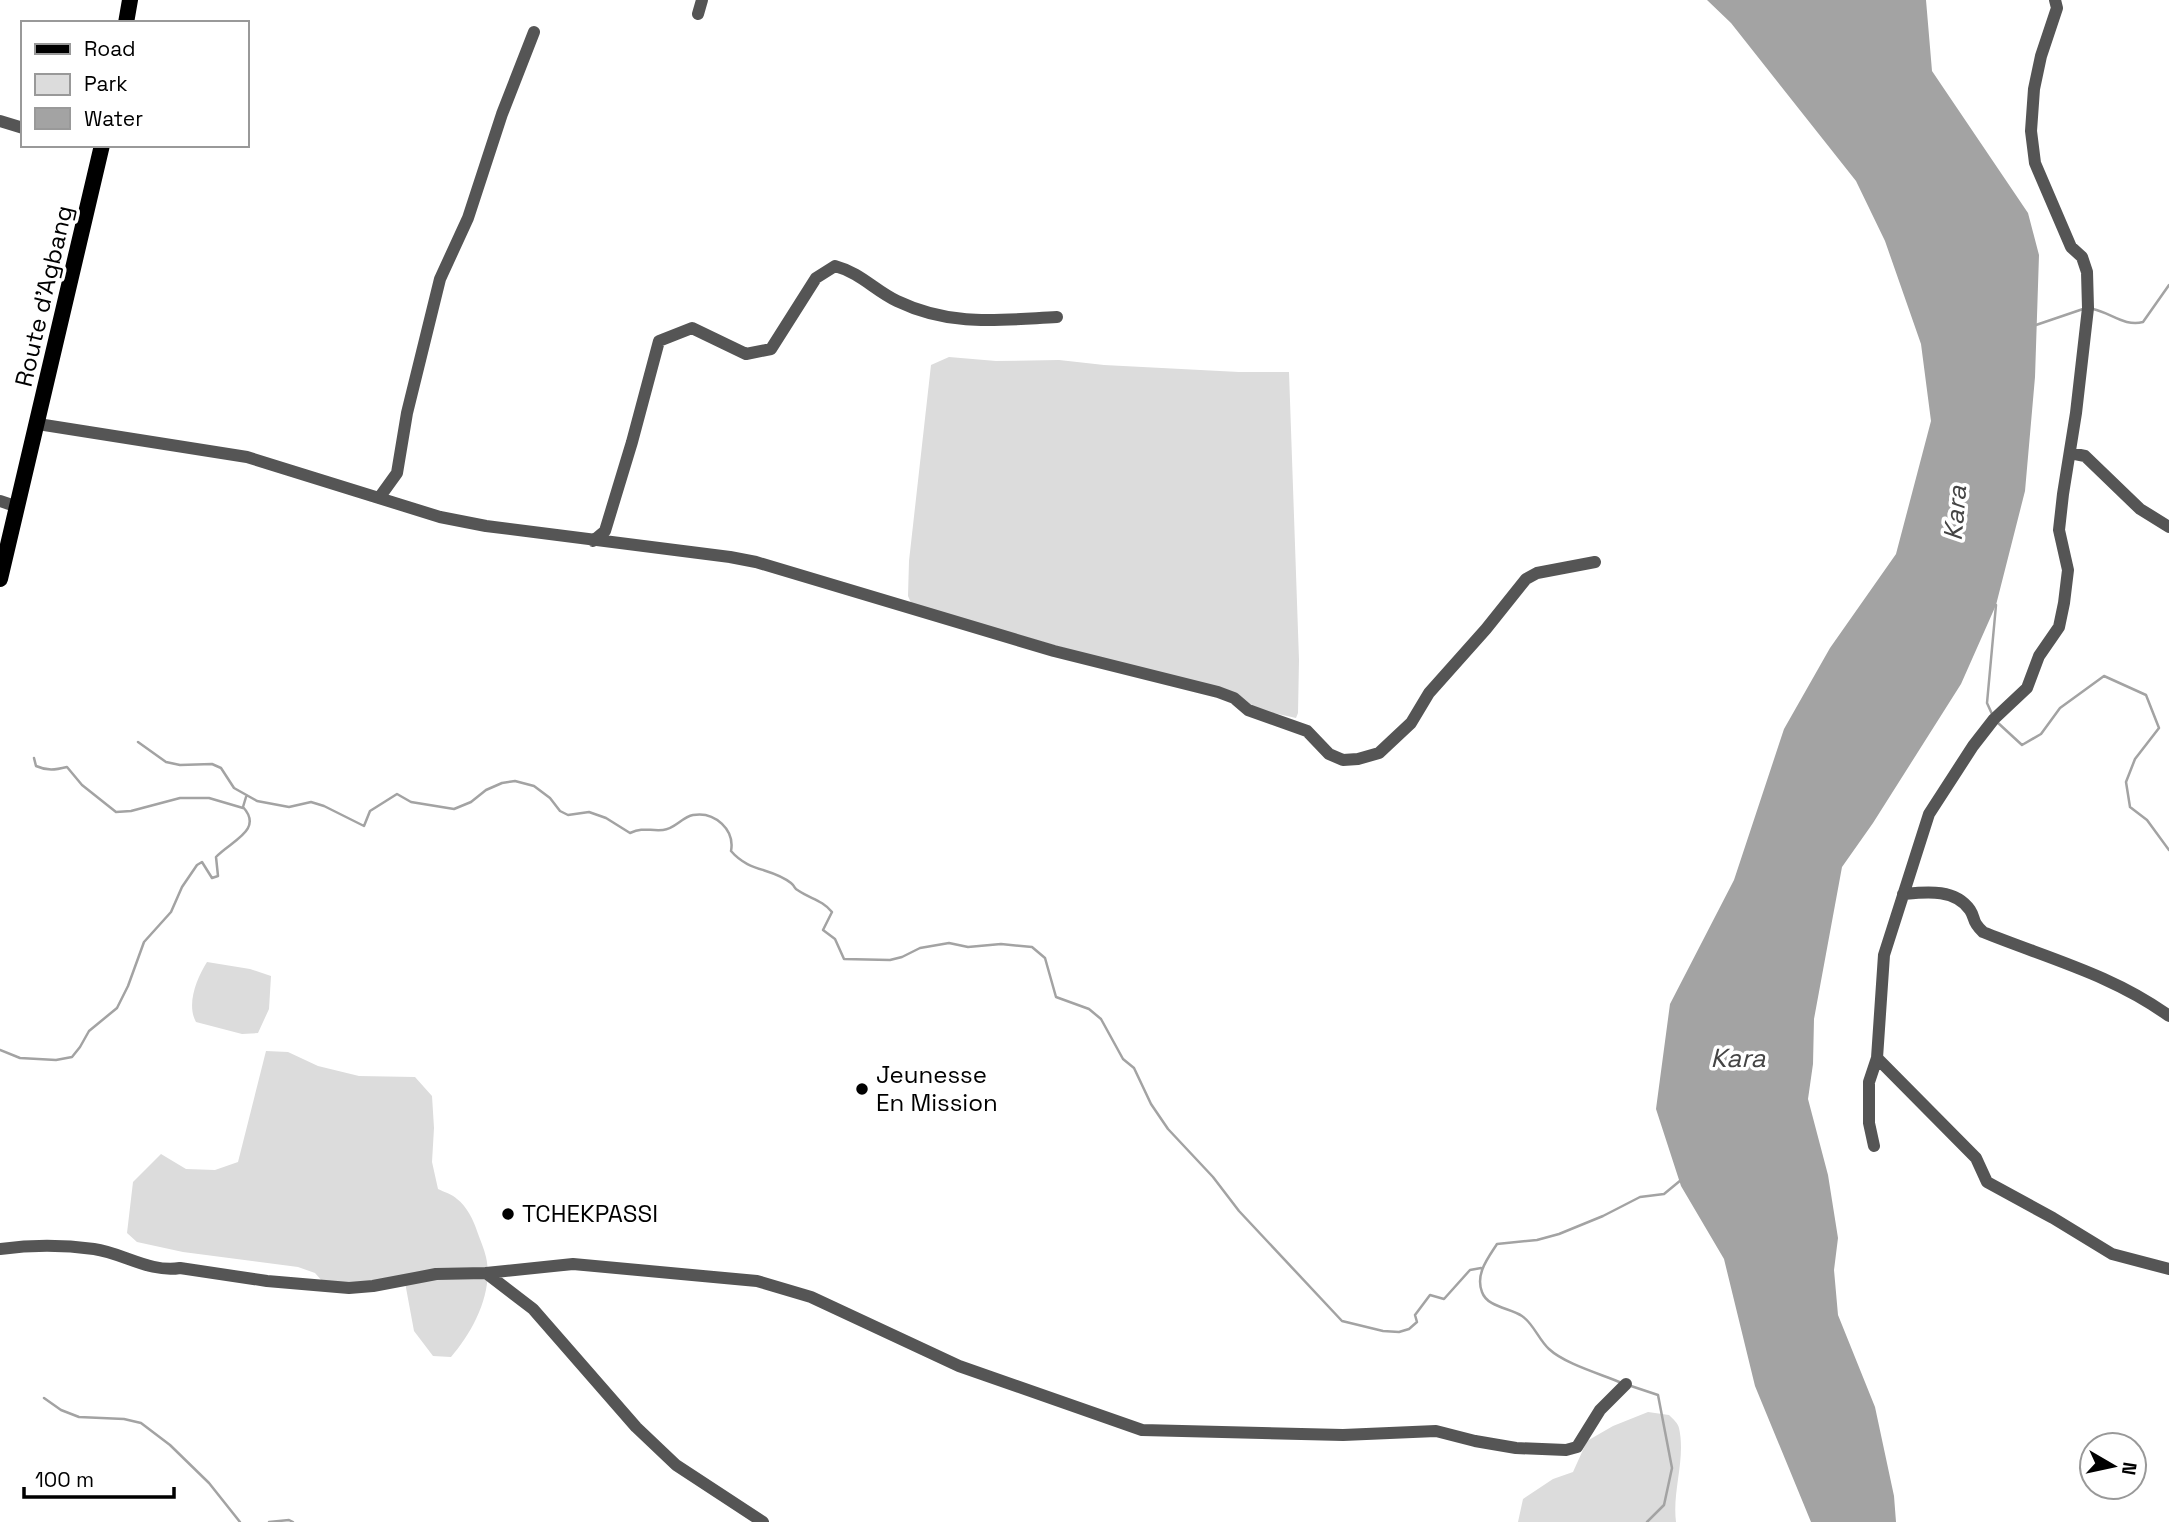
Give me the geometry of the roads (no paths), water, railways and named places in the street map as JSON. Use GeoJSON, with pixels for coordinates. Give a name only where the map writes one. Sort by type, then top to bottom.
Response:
{"type":"FeatureCollection","features":[{"type":"Feature","properties":{"kind":"main road"},"geometry":{"type":"LineString","coordinates":[[126,21],[130,0]]}},
{"type":"Feature","properties":{"kind":"main road","name":"Route d'Agbang"},"geometry":{"type":"LineString","coordinates":[[0,579],[38,424],[97,147]]}},
{"type":"Feature","properties":{"kind":"street"},"geometry":{"type":"LineString","coordinates":[[698,14],[702,0]]}},
{"type":"Feature","properties":{"kind":"street"},"geometry":{"type":"LineString","coordinates":[[1874,1146],[1869,1123],[1869,1082],[1877,1058],[1884,955],[1929,814],[1994,719],[2027,688],[2039,656],[2059,627],[2067,587],[2068,570],[2059,530],[2088,308],[2087,272],[2082,257],[2071,247],[2035,163],[2031,131],[2034,89],[2041,56],[2057,8],[2055,0]]}},
{"type":"Feature","properties":{"kind":"street"},"geometry":{"type":"LineString","coordinates":[[379,498],[397,473],[407,413],[440,279],[468,218],[502,114],[534,32]]}},
{"type":"Feature","properties":{"kind":"street"},"geometry":{"type":"LineString","coordinates":[[0,121],[21,127]]}},
{"type":"Feature","properties":{"kind":"street"},"geometry":{"type":"LineString","coordinates":[[593,541],[605,531],[659,341],[692,328],[746,354],[771,349],[816,278],[835,266],[853,271],[893,299],[928,315],[969,321],[1057,317]]}},
{"type":"Feature","properties":{"kind":"street"},"geometry":{"type":"LineString","coordinates":[[38,424],[247,457],[439,517],[485,526],[730,556],[756,562],[1041,648],[1218,692],[1234,698],[1248,710],[1307,731],[1329,754],[1343,760],[1358,760],[1379,752],[1411,723],[1429,693],[1486,629],[1525,579],[1537,573],[1595,562]]}},
{"type":"Feature","properties":{"kind":"street"},"geometry":{"type":"LineString","coordinates":[[2070,453],[2085,456],[2140,509],[2169,527]]}},
{"type":"Feature","properties":{"kind":"street"},"geometry":{"type":"LineString","coordinates":[[0,502],[18,507]]}},
{"type":"Feature","properties":{"kind":"street"},"geometry":{"type":"LineString","coordinates":[[1903,894],[1941,892],[1958,898],[1971,911],[1973,923],[1983,932],[2067,962],[2144,998],[2169,1016]]}},
{"type":"Feature","properties":{"kind":"street"},"geometry":{"type":"LineString","coordinates":[[1877,1058],[1976,1158],[1987,1182],[2112,1254],[2169,1269]]}},
{"type":"Feature","properties":{"kind":"street"},"geometry":{"type":"LineString","coordinates":[[0,1250],[23,1246],[96,1250],[144,1265],[171,1270],[180,1268],[267,1281],[349,1288],[436,1274],[486,1273],[573,1264],[757,1282],[811,1297],[959,1366],[1142,1430],[1330,1435],[1436,1431],[1502,1446],[1566,1450],[1577,1447],[1600,1410],[1626,1384]]}},
{"type":"Feature","properties":{"kind":"street"},"geometry":{"type":"LineString","coordinates":[[486,1273],[533,1309],[636,1427],[676,1465],[763,1522]]}},
{"type":"Feature","properties":{"kind":"water","name":"Kara"},"geometry":{"type":"Polygon","coordinates":[[[1707,0],[1926,0],[1932,71],[2028,213],[2039,255],[2035,377],[2025,491],[1996,605],[1961,684],[1842,867],[1814,1019],[1813,1064],[1808,1099],[1828,1175],[1838,1238],[1834,1270],[1838,1315],[1875,1407],[1894,1496],[1896,1522],[1811,1522],[1755,1386],[1724,1259],[1681,1186],[1656,1109],[1670,1004],[1734,880],[1784,729],[1830,648],[1896,554],[1931,421],[1921,344],[1885,241],[1856,181],[1731,23],[1707,0]]]}},
{"type":"Feature","properties":{"kind":"waterway"},"geometry":{"type":"LineString","coordinates":[[2093,309],[2130,323],[2143,322],[2169,285]]}},
{"type":"Feature","properties":{"kind":"waterway"},"geometry":{"type":"LineString","coordinates":[[2033,326],[2083,309]]}},
{"type":"Feature","properties":{"kind":"waterway"},"geometry":{"type":"LineString","coordinates":[[1992,714],[1987,703],[1996,605]]}},
{"type":"Feature","properties":{"kind":"waterway"},"geometry":{"type":"LineString","coordinates":[[1997,722],[2022,745],[2041,734],[2060,708],[2104,676],[2146,695],[2159,728],[2135,759],[2126,782],[2130,807],[2147,820],[2169,850]]}},
{"type":"Feature","properties":{"kind":"waterway"},"geometry":{"type":"LineString","coordinates":[[138,742],[166,762],[180,765],[212,764],[221,768],[234,788],[257,801],[289,807],[311,802],[364,826],[370,811],[397,794],[411,802],[454,809],[471,802],[486,790],[515,781],[534,786],[550,798],[560,811],[568,815],[589,812],[606,818],[630,833],[667,829],[693,815],[709,816],[727,829],[731,851],[738,858],[753,867],[783,878],[832,912],[823,930],[835,939],[844,959],[890,960],[920,948],[949,943],[968,947],[1001,944],[1032,947],[1045,958],[1056,997],[1089,1009],[1101,1019],[1123,1059],[1134,1068],[1151,1104],[1168,1129],[1213,1177],[1239,1211],[1342,1321],[1383,1331],[1399,1332],[1409,1329],[1417,1322],[1415,1315],[1430,1295],[1444,1299],[1470,1270],[1481,1268]]}},
{"type":"Feature","properties":{"kind":"waterway"},"geometry":{"type":"LineString","coordinates":[[34,758],[36,766],[44,769],[67,767],[82,785],[116,812],[131,811],[180,798],[209,798],[243,808]]}},
{"type":"Feature","properties":{"kind":"waterway"},"geometry":{"type":"LineString","coordinates":[[0,1050],[20,1058],[56,1060],[72,1057],[89,1031],[117,1008],[144,942],[171,912],[182,887],[197,865],[202,862],[212,878],[218,876],[216,857],[248,829],[250,822],[243,807],[246,797]]}},
{"type":"Feature","properties":{"kind":"waterway"},"geometry":{"type":"LineString","coordinates":[[1622,1383],[1556,1354],[1545,1345],[1526,1319],[1485,1297],[1480,1285],[1481,1273],[1497,1244],[1537,1240],[1559,1234],[1640,1197],[1664,1194],[1681,1180]]}},
{"type":"Feature","properties":{"kind":"waterway"},"geometry":{"type":"LineString","coordinates":[[1628,1385],[1658,1395],[1672,1468],[1664,1505],[1647,1522]]}},
{"type":"Feature","properties":{"kind":"waterway"},"geometry":{"type":"LineString","coordinates":[[44,1398],[61,1410],[79,1417],[124,1419],[141,1423],[170,1445],[209,1483],[240,1522]]}},
{"type":"Feature","properties":{"kind":"waterway"},"geometry":{"type":"LineString","coordinates":[[269,1522],[293,1522]]}},
{"type":"Feature","properties":{"kind":"place","name":"Jeunesse En Mission"},"geometry":{"type":"Point","coordinates":[862,1089]}},
{"type":"Feature","properties":{"kind":"place","name":"TCHEKPASSI"},"geometry":{"type":"Point","coordinates":[508,1214]}}]}
